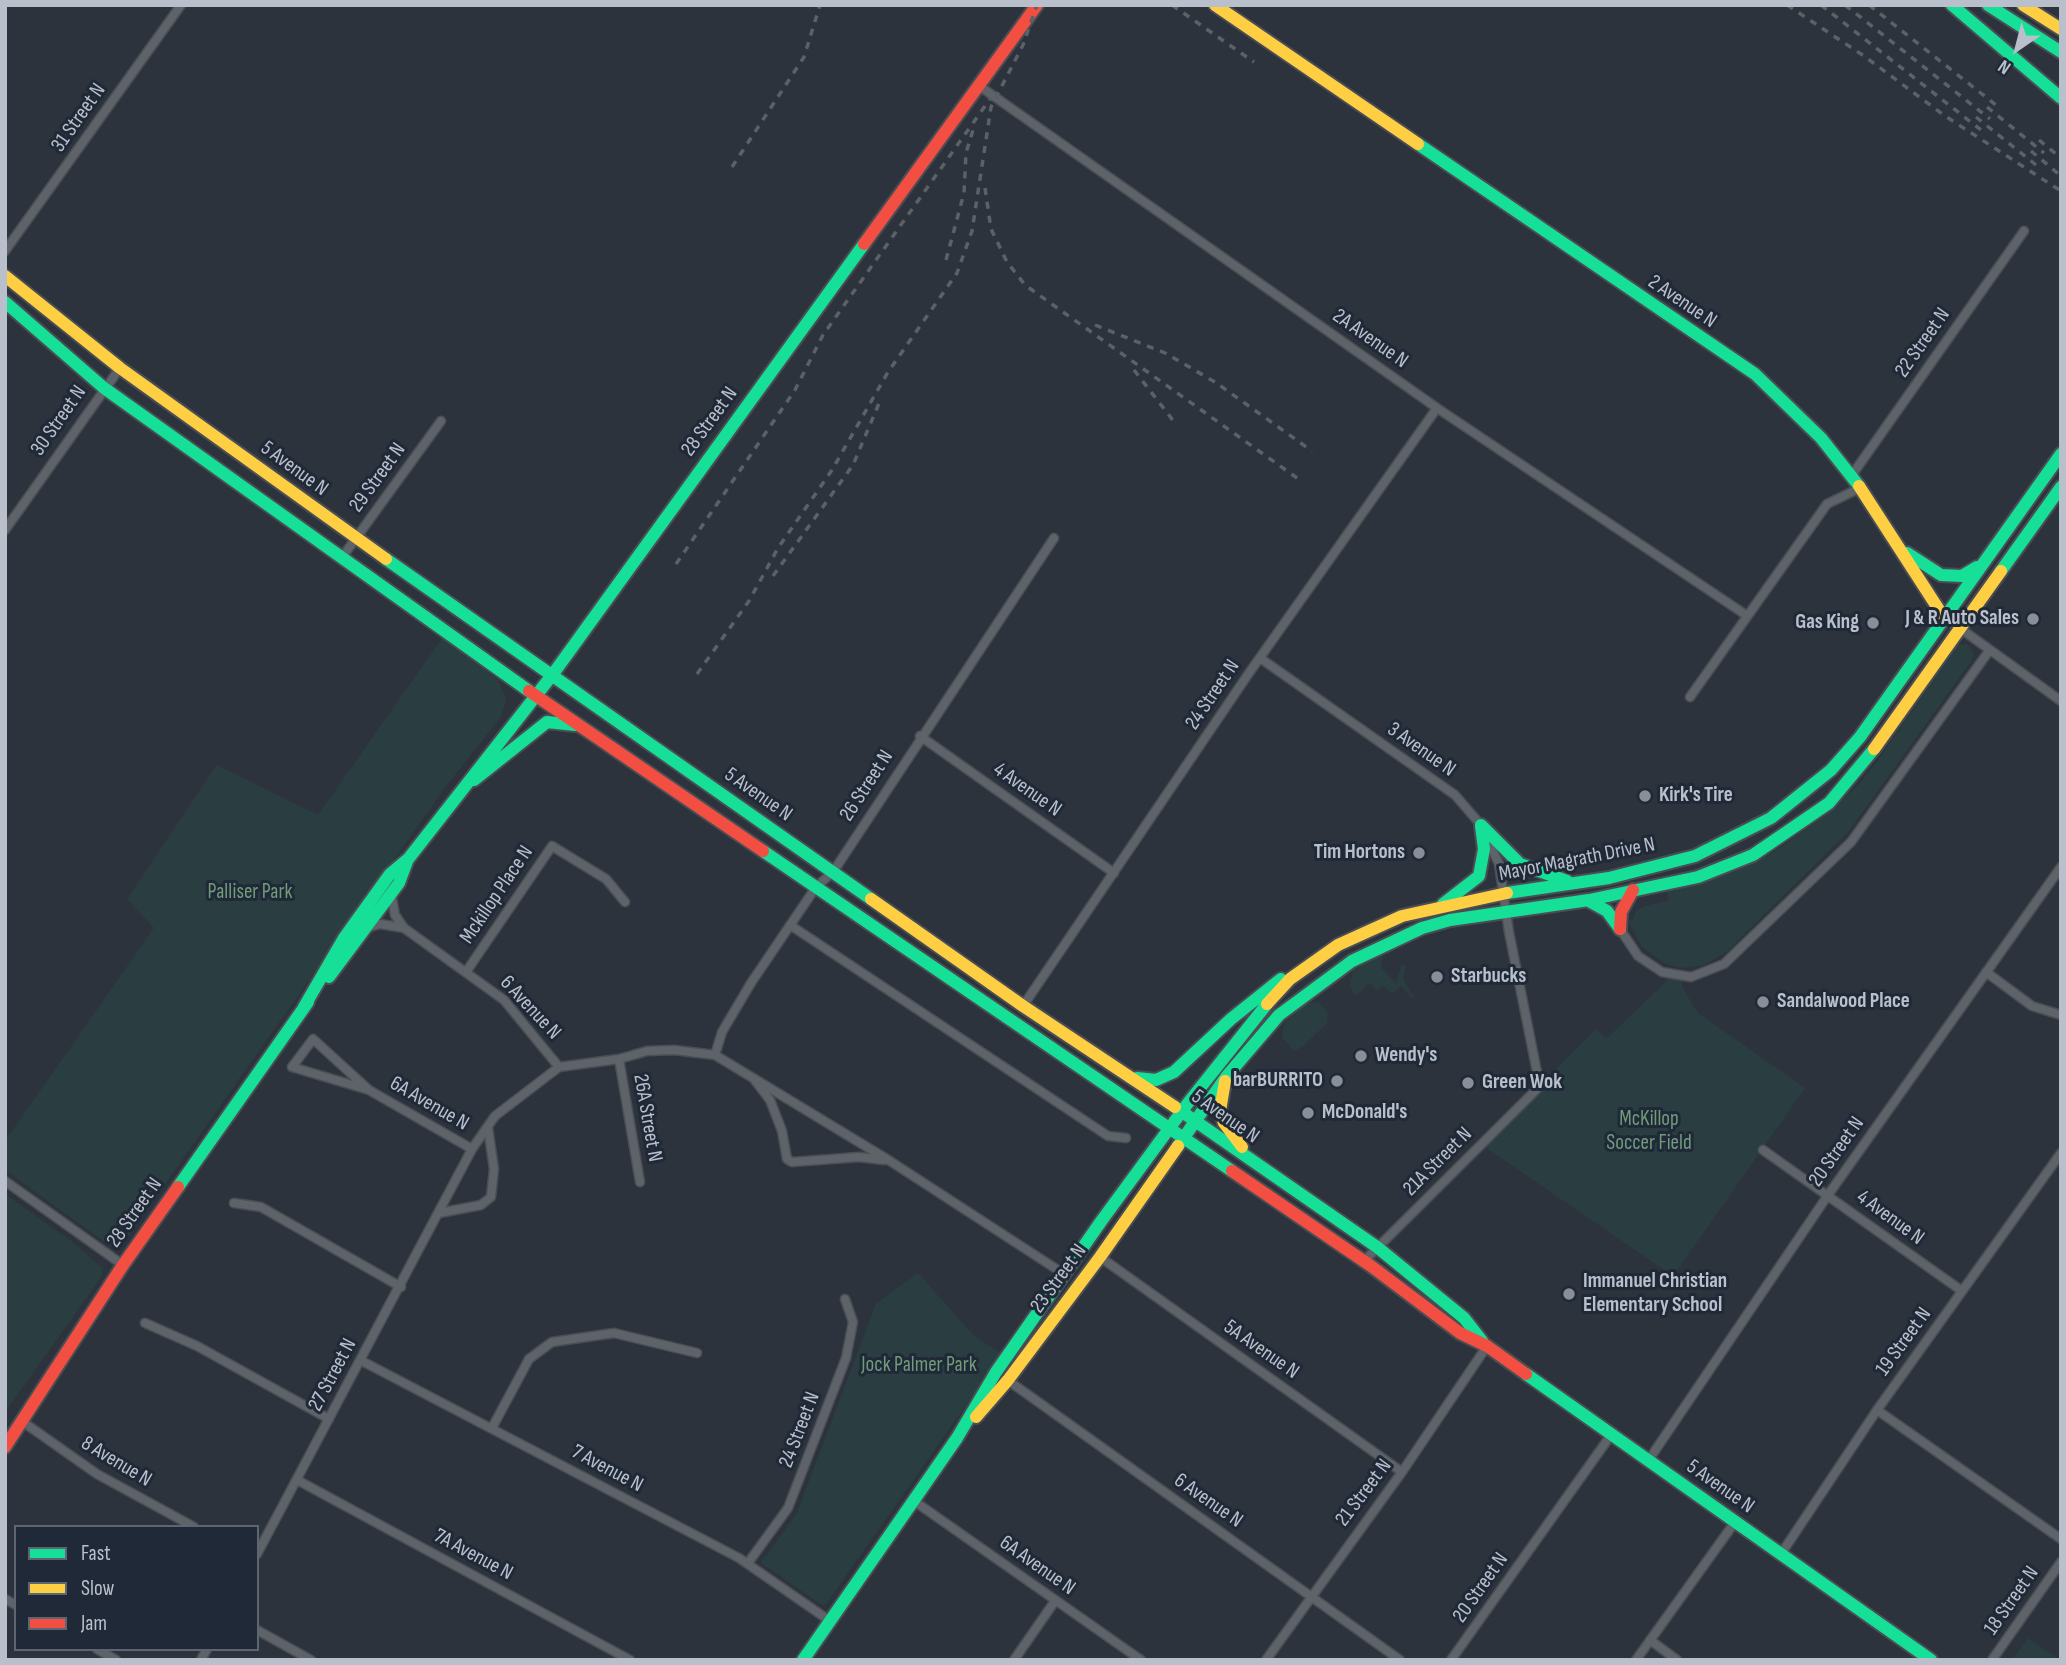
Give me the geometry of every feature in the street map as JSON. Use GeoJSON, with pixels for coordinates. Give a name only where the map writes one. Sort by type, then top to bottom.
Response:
{"type":"FeatureCollection","features":[{"type":"Feature","properties":{"kind":"main road","name":"28 Street N"},"geometry":{"type":"LineString","coordinates":[[5,1447],[123,1265],[304,1007],[366,929],[391,893],[409,858],[452,799],[553,674],[1037,5]]}},
{"type":"Feature","properties":{"kind":"main road","name":"2 Avenue N"},"geometry":{"type":"LineString","coordinates":[[1215,5],[1755,374],[1821,438],[1852,475],[1943,616]]}},
{"type":"Feature","properties":{"kind":"main road"},"geometry":{"type":"LineString","coordinates":[[1952,5],[2061,98]]}},
{"type":"Feature","properties":{"kind":"main road"},"geometry":{"type":"LineString","coordinates":[[1988,5],[2061,52]]}},
{"type":"Feature","properties":{"kind":"main road"},"geometry":{"type":"LineString","coordinates":[[2023,5],[2061,29]]}},
{"type":"Feature","properties":{"kind":"main road","name":"5 Avenue N"},"geometry":{"type":"LineString","coordinates":[[5,276],[120,368],[356,538],[1023,1006],[1182,1111],[1377,1247],[1464,1318],[1487,1346]]}},
{"type":"Feature","properties":{"kind":"main road","name":"5 Avenue N"},"geometry":{"type":"LineString","coordinates":[[5,302],[104,388],[535,695],[1184,1136],[1364,1261],[1460,1333],[1487,1346],[1931,1660]]}},
{"type":"Feature","properties":{"kind":"main road","name":"Mayor Magrath Drive N"},"geometry":{"type":"LineString","coordinates":[[1170,1127],[1268,1002],[1306,965],[1338,945],[1380,924],[1439,907],[1505,893],[1609,878],[1695,856],[1744,834],[1789,806],[1831,770],[1860,737],[1943,616],[2061,454]]}},
{"type":"Feature","properties":{"kind":"main road","name":"Mayor Magrath Drive N"},"geometry":{"type":"LineString","coordinates":[[1184,1136],[1226,1077],[1279,1014],[1352,961],[1422,928],[1507,911],[1589,900],[1698,877],[1753,855],[1811,818],[1859,771],[2061,487]]}},
{"type":"Feature","properties":{"kind":"main road"},"geometry":{"type":"LineString","coordinates":[[1898,547],[1941,575],[1962,576],[1984,562]]}},
{"type":"Feature","properties":{"kind":"main road"},"geometry":{"type":"LineString","coordinates":[[452,799],[547,722],[559,721],[587,729]]}},
{"type":"Feature","properties":{"kind":"main road"},"geometry":{"type":"LineString","coordinates":[[1481,825],[1520,864],[1546,876],[1575,883]]}},
{"type":"Feature","properties":{"kind":"main road"},"geometry":{"type":"LineString","coordinates":[[1439,907],[1479,876],[1484,849],[1481,825]]}},
{"type":"Feature","properties":{"kind":"main road","name":"28 Street N"},"geometry":{"type":"LineString","coordinates":[[304,1007],[344,938],[390,874],[409,858]]}},
{"type":"Feature","properties":{"kind":"main road"},"geometry":{"type":"LineString","coordinates":[[1620,929],[1621,912],[1633,890]]}},
{"type":"Feature","properties":{"kind":"main road"},"geometry":{"type":"LineString","coordinates":[[1589,900],[1607,911],[1620,929]]}},
{"type":"Feature","properties":{"kind":"main road"},"geometry":{"type":"LineString","coordinates":[[1131,1077],[1156,1080],[1174,1072],[1259,996],[1306,965]]}},
{"type":"Feature","properties":{"kind":"main road"},"geometry":{"type":"LineString","coordinates":[[1226,1077],[1220,1111],[1224,1121],[1257,1163]]}},
{"type":"Feature","properties":{"kind":"main road","name":"23 Street N"},"geometry":{"type":"LineString","coordinates":[[803,1660],[957,1438],[996,1372],[1170,1127]]}},
{"type":"Feature","properties":{"kind":"main road","name":"23 Street N"},"geometry":{"type":"LineString","coordinates":[[957,1438],[1008,1380],[1100,1257],[1184,1136]]}},
{"type":"Feature","properties":{"kind":"street","name":"31 Street N"},"geometry":{"type":"LineString","coordinates":[[5,251],[181,5]]}},
{"type":"Feature","properties":{"kind":"street","name":"2A Avenue N"},"geometry":{"type":"LineString","coordinates":[[978,85],[1437,408],[1746,615]]}},
{"type":"Feature","properties":{"kind":"street","name":"22 Street N"},"geometry":{"type":"LineString","coordinates":[[1852,475],[2024,231]]}},
{"type":"Feature","properties":{"kind":"street","name":"30 Street N"},"geometry":{"type":"LineString","coordinates":[[5,530],[120,368]]}},
{"type":"Feature","properties":{"kind":"street","name":"24 Street N"},"geometry":{"type":"LineString","coordinates":[[1023,1006],[1260,658],[1437,408]]}},
{"type":"Feature","properties":{"kind":"street","name":"29 Street N"},"geometry":{"type":"LineString","coordinates":[[343,556],[441,421]]}},
{"type":"Feature","properties":{"kind":"street"},"geometry":{"type":"LineString","coordinates":[[1690,697],[1826,504],[1860,488]]}},
{"type":"Feature","properties":{"kind":"street","name":"26 Street N"},"geometry":{"type":"LineString","coordinates":[[716,1055],[722,1031],[790,925],[816,887],[833,872],[920,736],[1054,538]]}},
{"type":"Feature","properties":{"kind":"street","name":"2 Avenue N"},"geometry":{"type":"LineString","coordinates":[[1943,616],[2061,701]]}},
{"type":"Feature","properties":{"kind":"street"},"geometry":{"type":"LineString","coordinates":[[1620,929],[1638,956],[1662,972],[1691,977],[1724,964],[1851,842],[1989,651]]}},
{"type":"Feature","properties":{"kind":"street","name":"3 Avenue N"},"geometry":{"type":"LineString","coordinates":[[1260,658],[1455,795],[1481,825],[1494,849],[1505,893],[1537,1072],[1537,1089]]}},
{"type":"Feature","properties":{"kind":"street","name":"4 Avenue N"},"geometry":{"type":"LineString","coordinates":[[920,736],[1114,873]]}},
{"type":"Feature","properties":{"kind":"street","name":"Mckillop Place N"},"geometry":{"type":"LineString","coordinates":[[466,972],[552,846],[606,879],[625,902]]}},
{"type":"Feature","properties":{"kind":"street","name":"20 Street N"},"geometry":{"type":"LineString","coordinates":[[1648,1461],[1828,1195],[2061,866]]}},
{"type":"Feature","properties":{"kind":"street"},"geometry":{"type":"LineString","coordinates":[[391,893],[394,915],[404,928]]}},
{"type":"Feature","properties":{"kind":"street"},"geometry":{"type":"LineString","coordinates":[[366,929],[380,924],[404,928]]}},
{"type":"Feature","properties":{"kind":"street"},"geometry":{"type":"LineString","coordinates":[[790,925],[1108,1136],[1126,1138]]}},
{"type":"Feature","properties":{"kind":"street","name":"6 Avenue N"},"geometry":{"type":"LineString","coordinates":[[404,928],[504,1000],[559,1067]]}},
{"type":"Feature","properties":{"kind":"street"},"geometry":{"type":"LineString","coordinates":[[1986,972],[2032,1006],[2061,1015]]}},
{"type":"Feature","properties":{"kind":"street","name":"6A Avenue N"},"geometry":{"type":"LineString","coordinates":[[369,1090],[292,1067],[313,1039],[369,1090],[472,1149]]}},
{"type":"Feature","properties":{"kind":"street"},"geometry":{"type":"LineString","coordinates":[[559,1067],[619,1059],[647,1051],[716,1055],[750,1073],[890,1161],[1064,1274]]}},
{"type":"Feature","properties":{"kind":"street","name":"26A Street N"},"geometry":{"type":"LineString","coordinates":[[619,1059],[640,1182]]}},
{"type":"Feature","properties":{"kind":"street","name":"27 Street N"},"geometry":{"type":"LineString","coordinates":[[259,1551],[299,1481],[472,1149],[495,1116],[559,1067]]}},
{"type":"Feature","properties":{"kind":"street"},"geometry":{"type":"LineString","coordinates":[[750,1073],[770,1100],[782,1131],[787,1159],[792,1162],[859,1157],[890,1161]]}},
{"type":"Feature","properties":{"kind":"street","name":"21A Street N"},"geometry":{"type":"LineString","coordinates":[[1364,1261],[1537,1089]]}},
{"type":"Feature","properties":{"kind":"street"},"geometry":{"type":"LineString","coordinates":[[439,1213],[481,1205],[491,1197],[494,1169],[488,1127]]}},
{"type":"Feature","properties":{"kind":"street","name":"4 Avenue N"},"geometry":{"type":"LineString","coordinates":[[1763,1150],[1962,1291]]}},
{"type":"Feature","properties":{"kind":"street","name":"19 Street N"},"geometry":{"type":"LineString","coordinates":[[1781,1554],[1877,1410],[2061,1153]]}},
{"type":"Feature","properties":{"kind":"street"},"geometry":{"type":"LineString","coordinates":[[5,1181],[123,1265]]}},
{"type":"Feature","properties":{"kind":"street"},"geometry":{"type":"LineString","coordinates":[[234,1203],[261,1207],[401,1287]]}},
{"type":"Feature","properties":{"kind":"street","name":"5A Avenue N"},"geometry":{"type":"LineString","coordinates":[[1100,1257],[1402,1472]]}},
{"type":"Feature","properties":{"kind":"street","name":"24 Street N"},"geometry":{"type":"LineString","coordinates":[[748,1563],[788,1508],[846,1358],[853,1322],[845,1299]]}},
{"type":"Feature","properties":{"kind":"street"},"geometry":{"type":"LineString","coordinates":[[145,1323],[197,1346],[329,1419]]}},
{"type":"Feature","properties":{"kind":"street"},"geometry":{"type":"LineString","coordinates":[[492,1429],[529,1359],[552,1342],[614,1333],[697,1353]]}},
{"type":"Feature","properties":{"kind":"street","name":"21 Street N"},"geometry":{"type":"LineString","coordinates":[[1266,1660],[1310,1595],[1402,1472],[1487,1346]]}},
{"type":"Feature","properties":{"kind":"street","name":"7 Avenue N"},"geometry":{"type":"LineString","coordinates":[[360,1360],[748,1563],[830,1621]]}},
{"type":"Feature","properties":{"kind":"street","name":"6 Avenue N"},"geometry":{"type":"LineString","coordinates":[[996,1372],[1395,1658]]}},
{"type":"Feature","properties":{"kind":"street"},"geometry":{"type":"LineString","coordinates":[[1877,1410],[2061,1539]]}},
{"type":"Feature","properties":{"kind":"street","name":"8 Avenue N"},"geometry":{"type":"LineString","coordinates":[[23,1422],[97,1474],[190,1525]]}},
{"type":"Feature","properties":{"kind":"street","name":"20 Street N"},"geometry":{"type":"LineString","coordinates":[[1451,1660],[1611,1435]]}},
{"type":"Feature","properties":{"kind":"street","name":"7A Avenue N"},"geometry":{"type":"LineString","coordinates":[[299,1481],[630,1660]]}},
{"type":"Feature","properties":{"kind":"street","name":"6A Avenue N"},"geometry":{"type":"LineString","coordinates":[[914,1501],[1141,1660]]}},
{"type":"Feature","properties":{"kind":"street"},"geometry":{"type":"LineString","coordinates":[[1636,1660],[1735,1522]]}},
{"type":"Feature","properties":{"kind":"street","name":"18 Street N"},"geometry":{"type":"LineString","coordinates":[[1992,1660],[2061,1562]]}},
{"type":"Feature","properties":{"kind":"street"},"geometry":{"type":"LineString","coordinates":[[1014,1660],[1055,1601]]}},
{"type":"Feature","properties":{"kind":"street"},"geometry":{"type":"LineString","coordinates":[[259,1631],[311,1660]]}},
{"type":"Feature","properties":{"kind":"street"},"geometry":{"type":"LineString","coordinates":[[1650,1640],[1678,1660]]}},
{"type":"Feature","properties":{"kind":"street"},"geometry":{"type":"LineString","coordinates":[[100,1651],[116,1660]]}},
{"type":"Feature","properties":{"kind":"green space","name":"Palliser Park"},"geometry":{"type":"Polygon","coordinates":[[[443,637],[498,680],[506,699],[501,717],[446,786],[129,1235],[115,1248],[109,1245],[5,1170],[5,1141],[154,928],[127,899],[217,765],[318,815],[443,637]]]}},
{"type":"Feature","properties":{"kind":"green space"},"geometry":{"type":"Polygon","coordinates":[[[1967,644],[1974,653],[1972,660],[1849,831],[1726,952],[1704,965],[1681,968],[1666,964],[1642,947],[1628,921],[1633,920],[1636,911],[1644,906],[1669,901],[1667,891],[1698,885],[1743,868],[1774,852],[1826,815],[1859,784],[1879,759],[1958,645],[1967,644]]]}},
{"type":"Feature","properties":{"kind":"green space"},"geometry":{"type":"Polygon","coordinates":[[[1382,953],[1381,968],[1396,983],[1402,964],[1406,966],[1403,980],[1414,997],[1401,986],[1392,994],[1383,985],[1377,990],[1370,983],[1356,996],[1353,993],[1350,984],[1353,971],[1382,953]]]}},
{"type":"Feature","properties":{"kind":"green space","name":"McKillop Soccer Field"},"geometry":{"type":"Polygon","coordinates":[[[1672,976],[1682,977],[1682,987],[1698,1013],[1805,1088],[1673,1276],[1481,1144],[1596,1029],[1606,1039],[1672,976]]]}},
{"type":"Feature","properties":{"kind":"green space"},"geometry":{"type":"Polygon","coordinates":[[[1318,1002],[1328,1013],[1327,1023],[1302,1047],[1294,1051],[1282,1037],[1284,1024],[1306,1003],[1318,1002]]]}},
{"type":"Feature","properties":{"kind":"green space"},"geometry":{"type":"Polygon","coordinates":[[[5,1194],[70,1240],[102,1268],[102,1276],[5,1412],[5,1194]]]}},
{"type":"Feature","properties":{"kind":"green space","name":"Jock Palmer Park"},"geometry":{"type":"Polygon","coordinates":[[[918,1273],[974,1336],[1002,1354],[826,1604],[822,1605],[761,1563],[797,1513],[876,1304],[918,1273]]]}},
{"type":"Feature","properties":{"kind":"green space"},"geometry":{"type":"Polygon","coordinates":[[[2028,1638],[2060,1660],[2012,1660],[2028,1638]]]}},
{"type":"Feature","properties":{"kind":"railway"},"geometry":{"type":"LineString","coordinates":[[732,167],[804,57],[820,5]]}},
{"type":"Feature","properties":{"kind":"railway"},"geometry":{"type":"LineString","coordinates":[[697,674],[749,601],[778,548],[832,470],[888,372],[957,273],[972,231],[991,107],[1023,45],[1037,5]]}},
{"type":"Feature","properties":{"kind":"railway"},"geometry":{"type":"LineString","coordinates":[[1172,5],[1254,62]]}},
{"type":"Feature","properties":{"kind":"railway"},"geometry":{"type":"LineString","coordinates":[[1787,5],[1864,56],[1945,116],[2061,191]]}},
{"type":"Feature","properties":{"kind":"railway"},"geometry":{"type":"LineString","coordinates":[[1821,5],[1981,130]]}},
{"type":"Feature","properties":{"kind":"railway"},"geometry":{"type":"LineString","coordinates":[[1845,5],[1990,119]]}},
{"type":"Feature","properties":{"kind":"railway"},"geometry":{"type":"LineString","coordinates":[[1869,5],[2001,109]]}},
{"type":"Feature","properties":{"kind":"railway"},"geometry":{"type":"LineString","coordinates":[[676,564],[795,390],[823,335],[990,99]]}},
{"type":"Feature","properties":{"kind":"railway"},"geometry":{"type":"LineString","coordinates":[[1987,107],[2044,153]]}},
{"type":"Feature","properties":{"kind":"railway"},"geometry":{"type":"LineString","coordinates":[[1976,117],[2036,165]]}},
{"type":"Feature","properties":{"kind":"railway"},"geometry":{"type":"LineString","coordinates":[[946,260],[964,193],[966,153],[973,130]]}},
{"type":"Feature","properties":{"kind":"railway"},"geometry":{"type":"LineString","coordinates":[[2039,140],[2061,158]]}},
{"type":"Feature","properties":{"kind":"railway"},"geometry":{"type":"LineString","coordinates":[[2031,151],[2061,176]]}},
{"type":"Feature","properties":{"kind":"railway"},"geometry":{"type":"LineString","coordinates":[[985,188],[991,229],[1007,262],[1025,285],[1297,478]]}},
{"type":"Feature","properties":{"kind":"railway"},"geometry":{"type":"LineString","coordinates":[[1095,325],[1165,353],[1215,382],[1312,451]]}},
{"type":"Feature","properties":{"kind":"railway"},"geometry":{"type":"LineString","coordinates":[[1134,370],[1175,423]]}},
{"type":"Feature","properties":{"kind":"railway"},"geometry":{"type":"LineString","coordinates":[[773,576],[853,465],[880,401]]}},
{"type":"Feature","properties":{"kind":"traffic: fast"},"geometry":{"type":"LineString","coordinates":[[1952,5],[2061,98]]}},
{"type":"Feature","properties":{"kind":"traffic: fast"},"geometry":{"type":"LineString","coordinates":[[1988,5],[2061,52]]}},
{"type":"Feature","properties":{"kind":"traffic: fast"},"geometry":{"type":"LineString","coordinates":[[1418,144],[1755,374],[1821,438],[1859,486]]}},
{"type":"Feature","properties":{"kind":"traffic: fast"},"geometry":{"type":"LineString","coordinates":[[304,1007],[344,938],[390,874],[409,858],[553,674],[864,244]]}},
{"type":"Feature","properties":{"kind":"traffic: fast"},"geometry":{"type":"LineString","coordinates":[[5,302],[104,388],[529,691]]}},
{"type":"Feature","properties":{"kind":"traffic: fast"},"geometry":{"type":"LineString","coordinates":[[1507,893],[1609,878],[1695,856],[1771,818],[1831,770],[1860,737],[2061,454]]}},
{"type":"Feature","properties":{"kind":"traffic: fast"},"geometry":{"type":"LineString","coordinates":[[2001,571],[2061,487]]}},
{"type":"Feature","properties":{"kind":"traffic: fast"},"geometry":{"type":"LineString","coordinates":[[1907,553],[1941,575],[1962,576],[1977,567]]}},
{"type":"Feature","properties":{"kind":"traffic: fast"},"geometry":{"type":"LineString","coordinates":[[386,559],[871,899]]}},
{"type":"Feature","properties":{"kind":"traffic: fast"},"geometry":{"type":"LineString","coordinates":[[474,780],[547,722],[575,725]]}},
{"type":"Feature","properties":{"kind":"traffic: fast"},"geometry":{"type":"LineString","coordinates":[[1178,1146],[1226,1077],[1279,1015],[1352,961],[1422,928],[1450,920],[1589,900],[1698,877],[1753,855],[1829,803],[1874,749]]}},
{"type":"Feature","properties":{"kind":"traffic: fast"},"geometry":{"type":"LineString","coordinates":[[1481,825],[1520,864],[1567,881]]}},
{"type":"Feature","properties":{"kind":"traffic: fast"},"geometry":{"type":"LineString","coordinates":[[1443,904],[1479,876],[1484,849],[1481,826]]}},
{"type":"Feature","properties":{"kind":"traffic: fast"},"geometry":{"type":"LineString","coordinates":[[763,851],[1232,1171]]}},
{"type":"Feature","properties":{"kind":"traffic: fast"},"geometry":{"type":"LineString","coordinates":[[329,977],[399,883],[408,859]]}},
{"type":"Feature","properties":{"kind":"traffic: fast"},"geometry":{"type":"LineString","coordinates":[[1589,901],[1607,911],[1620,929]]}},
{"type":"Feature","properties":{"kind":"traffic: fast"},"geometry":{"type":"LineString","coordinates":[[1137,1078],[1156,1080],[1174,1072],[1231,1019],[1281,979]]}},
{"type":"Feature","properties":{"kind":"traffic: fast"},"geometry":{"type":"LineString","coordinates":[[178,1187],[308,1002]]}},
{"type":"Feature","properties":{"kind":"traffic: fast"},"geometry":{"type":"LineString","coordinates":[[803,1660],[957,1438],[996,1372],[1102,1220],[1188,1103],[1267,1004]]}},
{"type":"Feature","properties":{"kind":"traffic: fast"},"geometry":{"type":"LineString","coordinates":[[1175,1107],[1377,1247],[1464,1318],[1482,1341]]}},
{"type":"Feature","properties":{"kind":"traffic: fast"},"geometry":{"type":"LineString","coordinates":[[1526,1374],[1931,1660]]}},
{"type":"Feature","properties":{"kind":"traffic: slow"},"geometry":{"type":"LineString","coordinates":[[1215,5],[1418,144]]}},
{"type":"Feature","properties":{"kind":"traffic: slow"},"geometry":{"type":"LineString","coordinates":[[2023,5],[2061,29]]}},
{"type":"Feature","properties":{"kind":"traffic: slow"},"geometry":{"type":"LineString","coordinates":[[5,276],[120,368],[386,559]]}},
{"type":"Feature","properties":{"kind":"traffic: slow"},"geometry":{"type":"LineString","coordinates":[[1859,486],[1943,616]]}},
{"type":"Feature","properties":{"kind":"traffic: slow"},"geometry":{"type":"LineString","coordinates":[[1874,749],[2001,571]]}},
{"type":"Feature","properties":{"kind":"traffic: slow"},"geometry":{"type":"LineString","coordinates":[[1267,1004],[1290,979],[1338,945],[1402,916],[1507,893]]}},
{"type":"Feature","properties":{"kind":"traffic: slow"},"geometry":{"type":"LineString","coordinates":[[871,899],[1023,1006],[1175,1107]]}},
{"type":"Feature","properties":{"kind":"traffic: slow"},"geometry":{"type":"LineString","coordinates":[[1225,1081],[1220,1111],[1224,1123],[1242,1147]]}},
{"type":"Feature","properties":{"kind":"traffic: slow"},"geometry":{"type":"LineString","coordinates":[[976,1417],[1008,1380],[1100,1257],[1178,1146]]}},
{"type":"Feature","properties":{"kind":"traffic: jam"},"geometry":{"type":"LineString","coordinates":[[864,244],[1037,5]]}},
{"type":"Feature","properties":{"kind":"traffic: jam"},"geometry":{"type":"LineString","coordinates":[[529,691],[763,851]]}},
{"type":"Feature","properties":{"kind":"traffic: jam"},"geometry":{"type":"LineString","coordinates":[[1620,929],[1621,912],[1633,890]]}},
{"type":"Feature","properties":{"kind":"traffic: jam"},"geometry":{"type":"LineString","coordinates":[[1232,1171],[1371,1266],[1460,1333],[1487,1346],[1526,1374]]}},
{"type":"Feature","properties":{"kind":"traffic: jam"},"geometry":{"type":"LineString","coordinates":[[5,1447],[123,1265],[178,1187]]}},
{"type":"Feature","properties":{"kind":"place","name":"J & R Auto Sales"},"geometry":{"type":"Point","coordinates":[2033,619]}},
{"type":"Feature","properties":{"kind":"place","name":"Gas King"},"geometry":{"type":"Point","coordinates":[1873,623]}},
{"type":"Feature","properties":{"kind":"place","name":"Kirk's Tire"},"geometry":{"type":"Point","coordinates":[1645,796]}},
{"type":"Feature","properties":{"kind":"place","name":"Tim Hortons"},"geometry":{"type":"Point","coordinates":[1419,853]}},
{"type":"Feature","properties":{"kind":"place","name":"Starbucks"},"geometry":{"type":"Point","coordinates":[1437,977]}},
{"type":"Feature","properties":{"kind":"place","name":"Sandalwood Place"},"geometry":{"type":"Point","coordinates":[1763,1002]}},
{"type":"Feature","properties":{"kind":"place","name":"Wendy's"},"geometry":{"type":"Point","coordinates":[1361,1056]}},
{"type":"Feature","properties":{"kind":"place","name":"barBURRITO"},"geometry":{"type":"Point","coordinates":[1337,1081]}},
{"type":"Feature","properties":{"kind":"place","name":"Green Wok"},"geometry":{"type":"Point","coordinates":[1468,1083]}},
{"type":"Feature","properties":{"kind":"place","name":"McDonald's"},"geometry":{"type":"Point","coordinates":[1308,1113]}},
{"type":"Feature","properties":{"kind":"place","name":"Immanuel Christian Elementary School"},"geometry":{"type":"Point","coordinates":[1569,1294]}}]}
